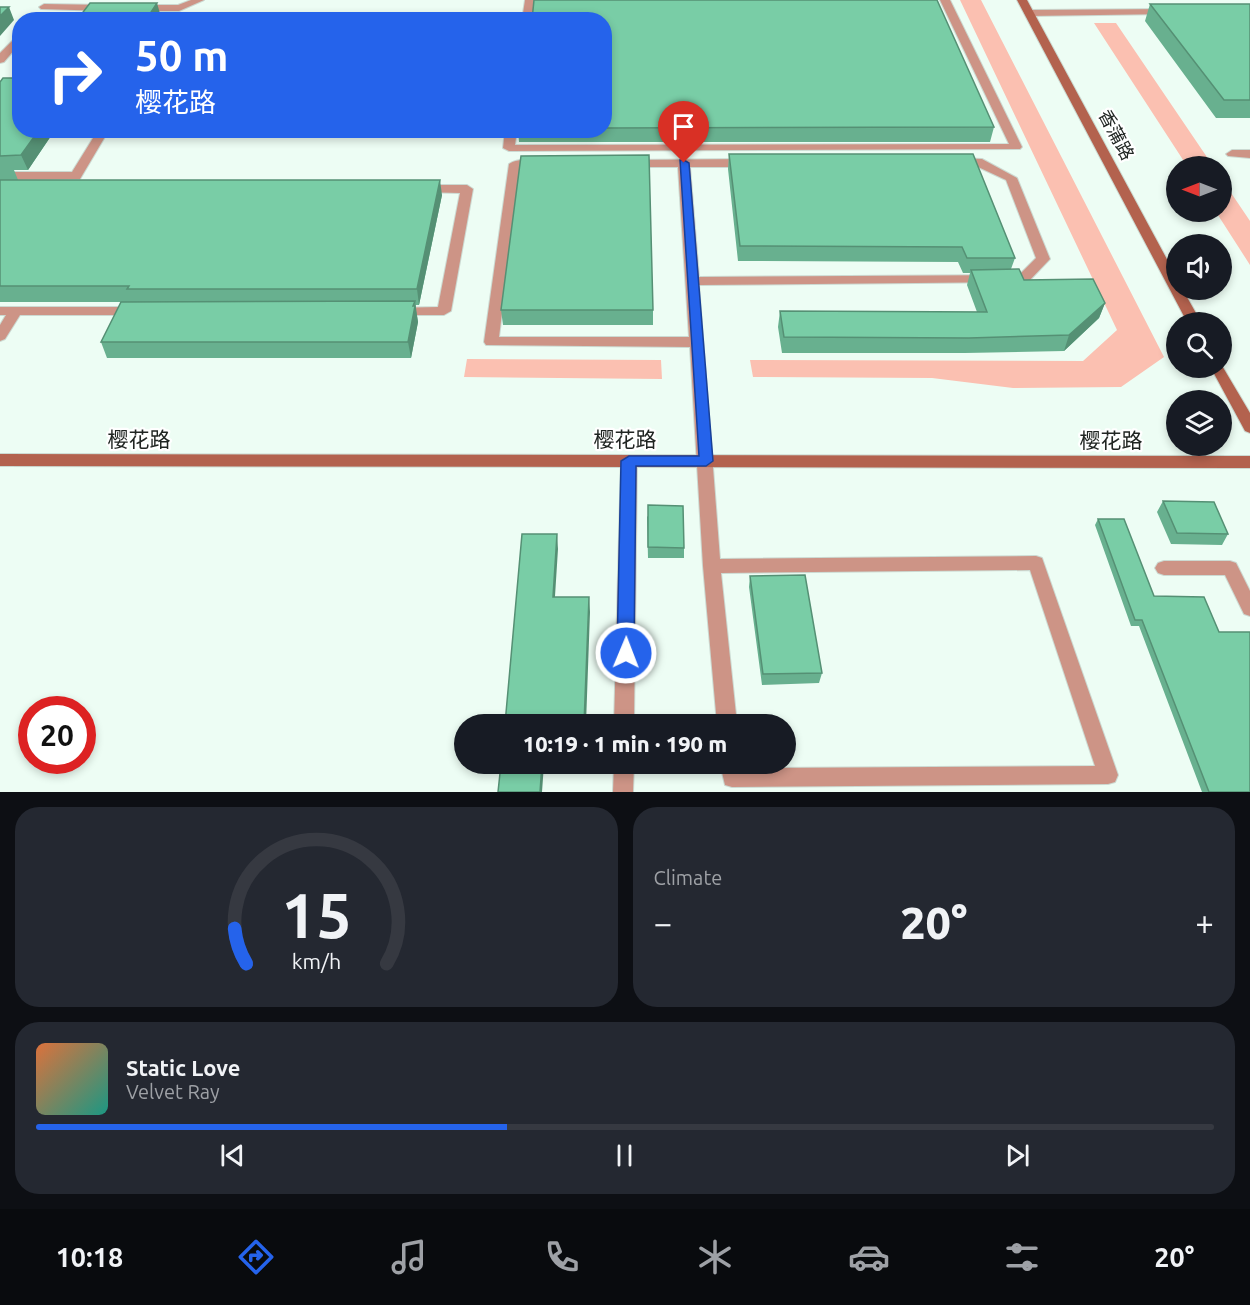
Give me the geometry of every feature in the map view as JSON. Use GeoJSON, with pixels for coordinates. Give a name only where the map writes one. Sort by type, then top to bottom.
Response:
{"type":"FeatureCollection","features":[{"type":"Feature","properties":{"kind":"street","name":"香蒲路"},"geometry":{"type":"LineString","coordinates":[[1023,0],[1166,270]]}},
{"type":"Feature","properties":{"kind":"street"},"geometry":{"type":"LineString","coordinates":[[1223,378],[1250,427]]}},
{"type":"Feature","properties":{"kind":"street","name":"樱花路"},"geometry":{"type":"LineString","coordinates":[[0,460],[1250,462]]}},
{"type":"Feature","properties":{"kind":"lane"},"geometry":{"type":"LineString","coordinates":[[44,7],[179,8],[199,0]]}},
{"type":"Feature","properties":{"kind":"lane"},"geometry":{"type":"LineString","coordinates":[[510,138],[509,148],[1016,147],[945,0]]}},
{"type":"Feature","properties":{"kind":"lane"},"geometry":{"type":"LineString","coordinates":[[1029,13],[1180,12]]}},
{"type":"Feature","properties":{"kind":"lane"},"geometry":{"type":"LineString","coordinates":[[0,60],[12,46]]}},
{"type":"Feature","properties":{"kind":"lane"},"geometry":{"type":"LineString","coordinates":[[0,176],[76,176],[99,138]]}},
{"type":"Feature","properties":{"kind":"lane"},"geometry":{"type":"LineString","coordinates":[[1232,154],[1250,154]]}},
{"type":"Feature","properties":{"kind":"lane"},"geometry":{"type":"LineString","coordinates":[[693,281],[1023,279],[1043,259],[1011,178],[978,162],[943,162]]}},
{"type":"Feature","properties":{"kind":"lane"},"geometry":{"type":"LineString","coordinates":[[616,163],[766,163]]}},
{"type":"Feature","properties":{"kind":"lane"},"geometry":{"type":"LineString","coordinates":[[684,163],[712,566],[726,714]]}},
{"type":"Feature","properties":{"kind":"lane"},"geometry":{"type":"LineString","coordinates":[[549,164],[515,164],[491,342],[697,342]]}},
{"type":"Feature","properties":{"kind":"lane"},"geometry":{"type":"LineString","coordinates":[[0,189],[84,189]]}},
{"type":"Feature","properties":{"kind":"lane"},"geometry":{"type":"LineString","coordinates":[[385,311],[444,311],[467,189],[407,189]]}},
{"type":"Feature","properties":{"kind":"lane"},"geometry":{"type":"LineString","coordinates":[[0,311],[147,311]]}},
{"type":"Feature","properties":{"kind":"lane"},"geometry":{"type":"LineString","coordinates":[[0,336],[16,311]]}},
{"type":"Feature","properties":{"kind":"lane"},"geometry":{"type":"LineString","coordinates":[[624,714],[629,461]]}},
{"type":"Feature","properties":{"kind":"lane"},"geometry":{"type":"LineString","coordinates":[[712,566],[1036,563],[1108,775],[732,778],[731,774]]}},
{"type":"Feature","properties":{"kind":"lane"},"geometry":{"type":"LineString","coordinates":[[1164,568],[1230,568],[1250,609]]}},
{"type":"Feature","properties":{"kind":"lane"},"geometry":{"type":"LineString","coordinates":[[623,792],[624,774]]}},
{"type":"Feature","properties":{"kind":"shaded area"},"geometry":{"type":"Polygon","coordinates":[[[960,0],[981,0],[1164,357],[1121,387],[1013,388],[932,378],[753,377],[750,360],[1083,361],[1117,330],[960,0]]]}},
{"type":"Feature","properties":{"kind":"shaded area"},"geometry":{"type":"Polygon","coordinates":[[[1094,23],[1116,23],[1206,156],[1180,156],[1094,23]]]}},
{"type":"Feature","properties":{"kind":"shaded area"},"geometry":{"type":"Polygon","coordinates":[[[1232,194],[1250,221],[1250,265],[1222,222],[1232,222],[1232,194]]]}},
{"type":"Feature","properties":{"kind":"shaded area"},"geometry":{"type":"Polygon","coordinates":[[[467,359],[661,360],[662,379],[464,377],[467,359]]]}},
{"type":"Feature","properties":{"kind":"building"},"geometry":{"type":"Polygon","coordinates":[[[534,0],[937,0],[994,127],[612,128],[612,12],[533,12],[534,0]]]}},
{"type":"Feature","properties":{"kind":"building"},"geometry":{"type":"Polygon","coordinates":[[[90,3],[157,3],[151,12],[83,12],[90,3]]]}},
{"type":"Feature","properties":{"kind":"building"},"geometry":{"type":"Polygon","coordinates":[[[1150,4],[1250,4],[1250,100],[1224,100],[1150,4]]]}},
{"type":"Feature","properties":{"kind":"building"},"geometry":{"type":"Polygon","coordinates":[[[0,7],[9,7],[0,16],[0,7]]]}},
{"type":"Feature","properties":{"kind":"building"},"geometry":{"type":"Polygon","coordinates":[[[3,78],[12,78],[12,138],[33,138],[21,155],[0,156],[0,82],[3,78]]]}},
{"type":"Feature","properties":{"kind":"building"},"geometry":{"type":"Polygon","coordinates":[[[729,154],[973,154],[1015,258],[967,258],[962,247],[740,246],[729,154]]]}},
{"type":"Feature","properties":{"kind":"building"},"geometry":{"type":"Polygon","coordinates":[[[649,155],[653,310],[501,310],[521,156],[649,155]]]}},
{"type":"Feature","properties":{"kind":"building"},"geometry":{"type":"Polygon","coordinates":[[[0,180],[440,180],[417,289],[127,289],[129,286],[0,286],[0,180]]]}},
{"type":"Feature","properties":{"kind":"building"},"geometry":{"type":"Polygon","coordinates":[[[1019,269],[1024,280],[1093,279],[1105,303],[1069,335],[969,338],[784,337],[780,311],[987,312],[971,270],[1019,269]]]}},
{"type":"Feature","properties":{"kind":"building"},"geometry":{"type":"Polygon","coordinates":[[[415,301],[408,342],[101,342],[121,302],[415,301]]]}},
{"type":"Feature","properties":{"kind":"building"},"geometry":{"type":"Polygon","coordinates":[[[1163,501],[1214,502],[1228,534],[1177,533],[1163,501]]]}},
{"type":"Feature","properties":{"kind":"building"},"geometry":{"type":"Polygon","coordinates":[[[648,505],[683,506],[684,548],[648,547],[648,505]]]}},
{"type":"Feature","properties":{"kind":"building"},"geometry":{"type":"Polygon","coordinates":[[[1098,519],[1124,519],[1154,596],[1204,597],[1219,632],[1250,632],[1250,792],[1209,792],[1142,620],[1135,620],[1098,519]]]}},
{"type":"Feature","properties":{"kind":"building"},"geometry":{"type":"Polygon","coordinates":[[[522,534],[557,534],[553,597],[589,597],[584,714],[506,714],[522,534]]]}},
{"type":"Feature","properties":{"kind":"building"},"geometry":{"type":"Polygon","coordinates":[[[805,575],[822,673],[763,674],[750,576],[805,575]]]}},
{"type":"Feature","properties":{"kind":"building"},"geometry":{"type":"Polygon","coordinates":[[[500,774],[541,774],[540,792],[498,792],[500,774]]]}},
{"type":"Feature","properties":{"kind":"route"},"geometry":{"type":"LineString","coordinates":[[626,653],[629,461],[706,461],[684,163]]}}]}
